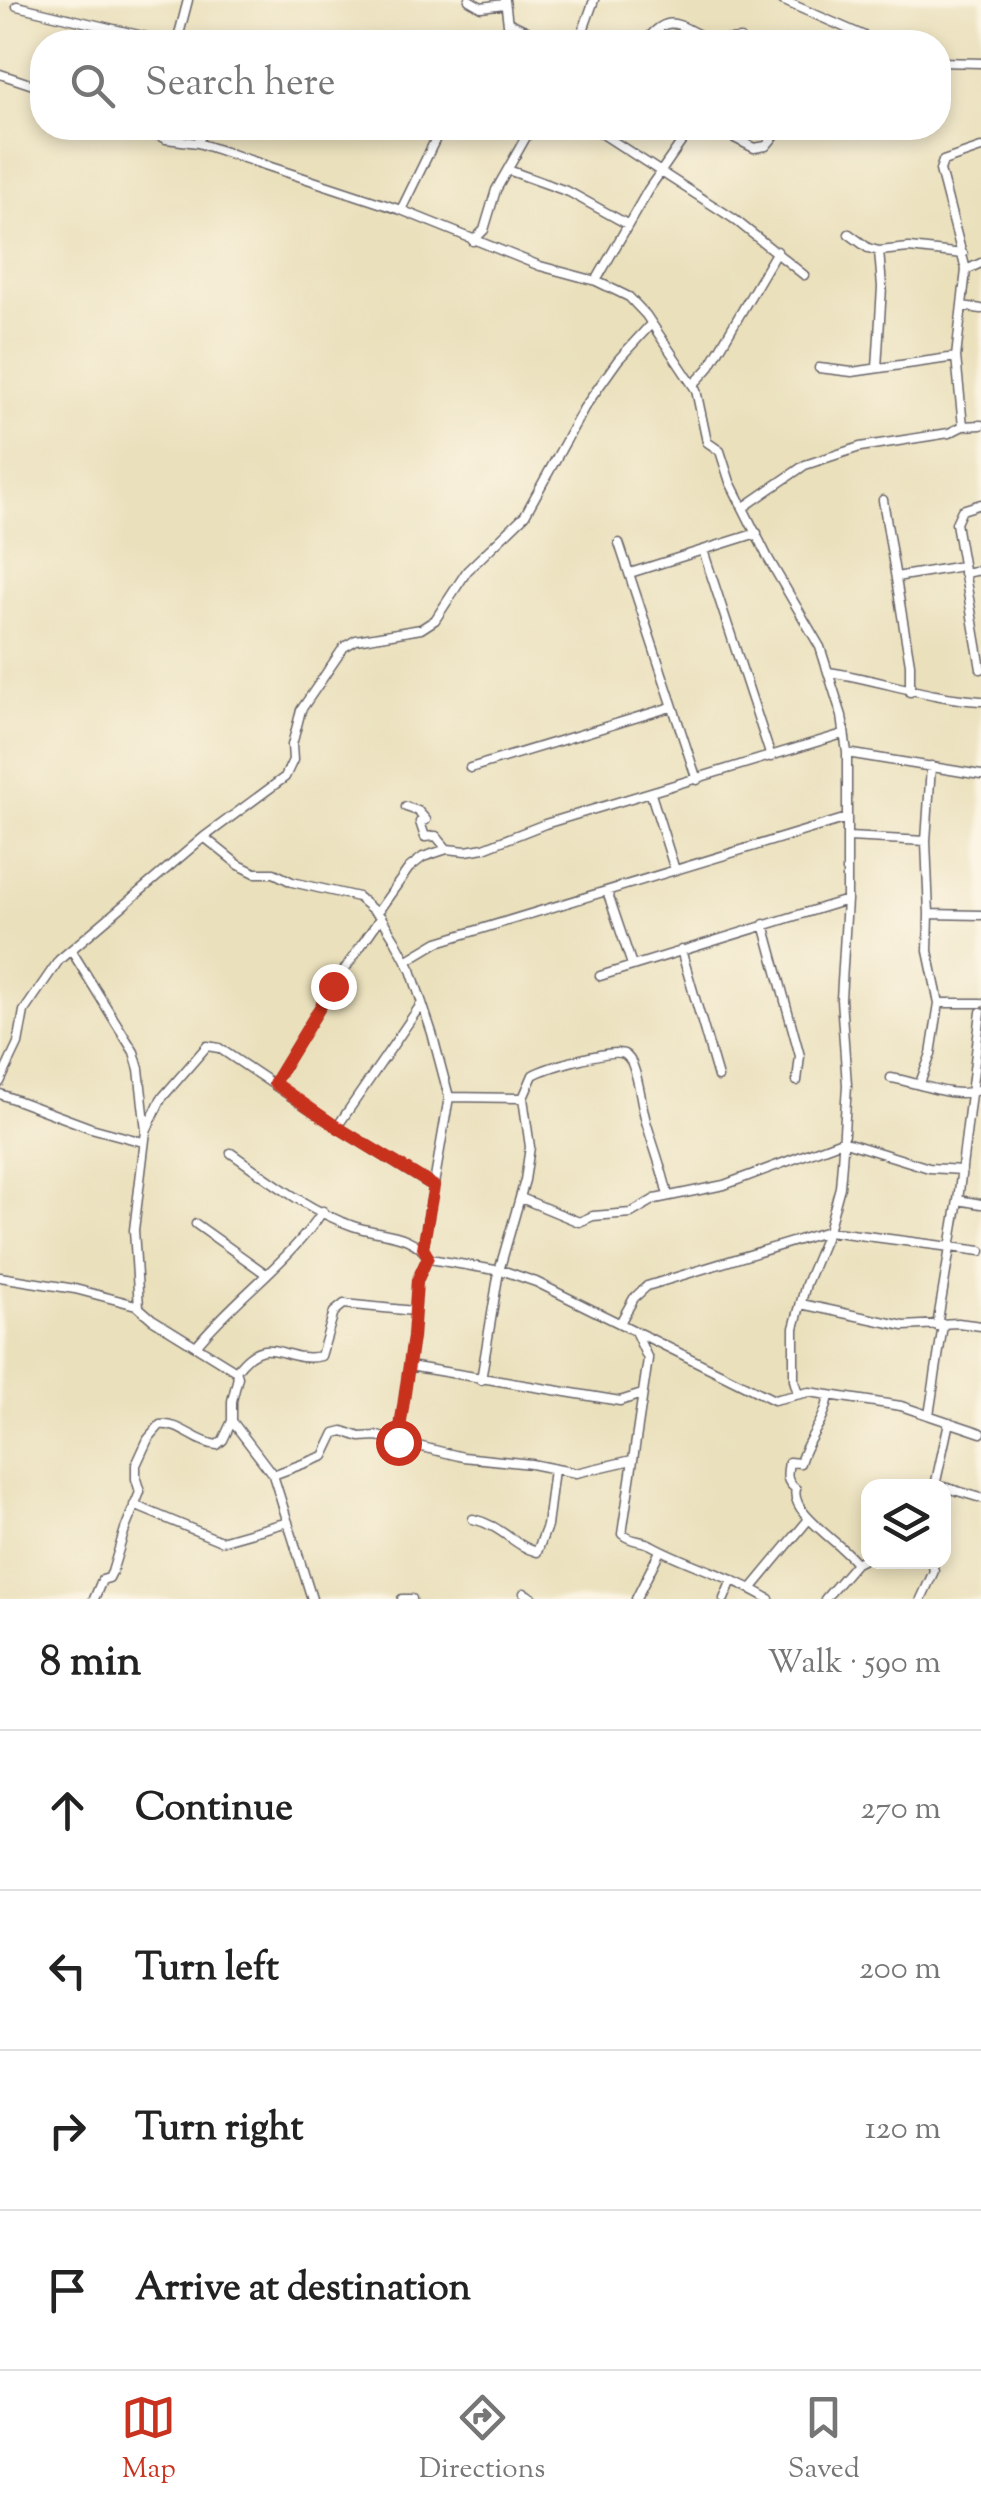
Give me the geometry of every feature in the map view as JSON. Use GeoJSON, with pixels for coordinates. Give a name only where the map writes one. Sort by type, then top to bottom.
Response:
{"type":"FeatureCollection","features":[{"type":"Feature","properties":{"kind":"street"},"geometry":{"type":"LineString","coordinates":[[180,30],[188,0]]}},
{"type":"Feature","properties":{"kind":"street"},"geometry":{"type":"LineString","coordinates":[[468,0],[480,6],[504,2],[508,30]]}},
{"type":"Feature","properties":{"kind":"street"},"geometry":{"type":"LineString","coordinates":[[583,30],[594,0]]}},
{"type":"Feature","properties":{"kind":"street"},"geometry":{"type":"LineString","coordinates":[[782,0],[844,30]]}},
{"type":"Feature","properties":{"kind":"street"},"geometry":{"type":"LineString","coordinates":[[17,6],[118,30]]}},
{"type":"Feature","properties":{"kind":"street"},"geometry":{"type":"LineString","coordinates":[[508,22],[525,30]]}},
{"type":"Feature","properties":{"kind":"street"},"geometry":{"type":"LineString","coordinates":[[658,30],[669,22],[691,30]]}},
{"type":"Feature","properties":{"kind":"street"},"geometry":{"type":"LineString","coordinates":[[951,62],[981,63]]}},
{"type":"Feature","properties":{"kind":"street"},"geometry":{"type":"LineString","coordinates":[[0,74],[30,84]]}},
{"type":"Feature","properties":{"kind":"street"},"geometry":{"type":"LineString","coordinates":[[174,140],[198,143],[401,210],[540,266],[596,281],[629,298],[693,385],[707,442],[720,451],[730,482],[768,558],[820,647],[846,753],[848,836],[840,999],[847,1085],[840,1186],[794,1328],[792,1348],[798,1394]]}},
{"type":"Feature","properties":{"kind":"street"},"geometry":{"type":"LineString","coordinates":[[401,210],[435,140]]}},
{"type":"Feature","properties":{"kind":"street"},"geometry":{"type":"LineString","coordinates":[[474,241],[487,224],[496,190],[524,140]]}},
{"type":"Feature","properties":{"kind":"street"},"geometry":{"type":"LineString","coordinates":[[610,140],[734,219],[804,275]]}},
{"type":"Feature","properties":{"kind":"street"},"geometry":{"type":"LineString","coordinates":[[596,281],[627,224],[683,140]]}},
{"type":"Feature","properties":{"kind":"street"},"geometry":{"type":"LineString","coordinates":[[738,140],[754,148],[766,146],[771,140]]}},
{"type":"Feature","properties":{"kind":"street"},"geometry":{"type":"LineString","coordinates":[[963,426],[956,357],[966,270],[940,166],[950,157],[981,148]]}},
{"type":"Feature","properties":{"kind":"street"},"geometry":{"type":"LineString","coordinates":[[508,170],[569,192],[627,224]]}},
{"type":"Feature","properties":{"kind":"street"},"geometry":{"type":"LineString","coordinates":[[848,234],[880,251],[909,248],[962,254]]}},
{"type":"Feature","properties":{"kind":"street"},"geometry":{"type":"LineString","coordinates":[[877,368],[880,251]]}},
{"type":"Feature","properties":{"kind":"street"},"geometry":{"type":"LineString","coordinates":[[693,385],[708,369],[776,252]]}},
{"type":"Feature","properties":{"kind":"street"},"geometry":{"type":"LineString","coordinates":[[966,270],[981,264]]}},
{"type":"Feature","properties":{"kind":"street"},"geometry":{"type":"LineString","coordinates":[[962,306],[981,309]]}},
{"type":"Feature","properties":{"kind":"street"},"geometry":{"type":"LineString","coordinates":[[0,1082],[18,1044],[24,1012],[52,969],[109,915],[290,771],[301,710],[339,652],[356,640],[407,632],[435,620],[467,570],[525,515],[587,404],[618,360],[651,324]]}},
{"type":"Feature","properties":{"kind":"street"},"geometry":{"type":"LineString","coordinates":[[880,348],[898,366]]}},
{"type":"Feature","properties":{"kind":"street"},"geometry":{"type":"LineString","coordinates":[[819,368],[852,372],[956,357]]}},
{"type":"Feature","properties":{"kind":"street"},"geometry":{"type":"LineString","coordinates":[[744,507],[804,465],[860,447],[948,433],[963,426],[981,426]]}},
{"type":"Feature","properties":{"kind":"street"},"geometry":{"type":"LineString","coordinates":[[882,500],[910,664],[910,692]]}},
{"type":"Feature","properties":{"kind":"street"},"geometry":{"type":"LineString","coordinates":[[981,504],[962,510],[958,516],[963,570],[981,669]]}},
{"type":"Feature","properties":{"kind":"street"},"geometry":{"type":"LineString","coordinates":[[630,573],[757,533]]}},
{"type":"Feature","properties":{"kind":"street"},"geometry":{"type":"LineString","coordinates":[[619,543],[697,780]]}},
{"type":"Feature","properties":{"kind":"street"},"geometry":{"type":"LineString","coordinates":[[703,550],[771,757]]}},
{"type":"Feature","properties":{"kind":"street"},"geometry":{"type":"LineString","coordinates":[[896,577],[981,570]]}},
{"type":"Feature","properties":{"kind":"street"},"geometry":{"type":"LineString","coordinates":[[829,672],[866,678],[910,692],[981,700]]}},
{"type":"Feature","properties":{"kind":"street"},"geometry":{"type":"LineString","coordinates":[[470,768],[671,706]]}},
{"type":"Feature","properties":{"kind":"street"},"geometry":{"type":"LineString","coordinates":[[274,1083],[416,862],[447,848],[484,848],[544,824],[844,734]]}},
{"type":"Feature","properties":{"kind":"street"},"geometry":{"type":"LineString","coordinates":[[846,753],[981,775]]}},
{"type":"Feature","properties":{"kind":"street"},"geometry":{"type":"LineString","coordinates":[[920,1083],[932,1054],[939,1003],[928,951],[926,840],[931,766]]}},
{"type":"Feature","properties":{"kind":"street"},"geometry":{"type":"LineString","coordinates":[[651,794],[675,870]]}},
{"type":"Feature","properties":{"kind":"street"},"geometry":{"type":"LineString","coordinates":[[406,807],[418,811],[426,820],[420,822],[425,837],[436,836],[447,848]]}},
{"type":"Feature","properties":{"kind":"street"},"geometry":{"type":"LineString","coordinates":[[406,961],[438,942],[847,818]]}},
{"type":"Feature","properties":{"kind":"street"},"geometry":{"type":"LineString","coordinates":[[848,836],[926,840]]}},
{"type":"Feature","properties":{"kind":"street"},"geometry":{"type":"LineString","coordinates":[[204,837],[248,870],[274,873],[292,882],[358,898],[379,915],[406,961],[444,1071],[449,1097],[426,1252],[417,1281],[398,1442]]}},
{"type":"Feature","properties":{"kind":"street"},"geometry":{"type":"LineString","coordinates":[[607,890],[632,965]]}},
{"type":"Feature","properties":{"kind":"street"},"geometry":{"type":"LineString","coordinates":[[600,976],[846,900]]}},
{"type":"Feature","properties":{"kind":"street"},"geometry":{"type":"LineString","coordinates":[[928,914],[981,915]]}},
{"type":"Feature","properties":{"kind":"street"},"geometry":{"type":"LineString","coordinates":[[764,924],[800,1056],[797,1082]]}},
{"type":"Feature","properties":{"kind":"street"},"geometry":{"type":"LineString","coordinates":[[71,950],[134,1052],[140,1069],[146,1130]]}},
{"type":"Feature","properties":{"kind":"street"},"geometry":{"type":"LineString","coordinates":[[681,950],[718,1077]]}},
{"type":"Feature","properties":{"kind":"street"},"geometry":{"type":"LineString","coordinates":[[337,1127],[422,1003]]}},
{"type":"Feature","properties":{"kind":"street"},"geometry":{"type":"LineString","coordinates":[[939,1003],[981,1003]]}},
{"type":"Feature","properties":{"kind":"street"},"geometry":{"type":"LineString","coordinates":[[928,1415],[950,1248],[977,1090],[981,1012]]}},
{"type":"Feature","properties":{"kind":"street"},"geometry":{"type":"LineString","coordinates":[[139,1307],[134,1230],[146,1130],[161,1099],[208,1046],[219,1048],[434,1186]]}},
{"type":"Feature","properties":{"kind":"street"},"geometry":{"type":"LineString","coordinates":[[481,1380],[500,1270],[530,1147],[523,1098],[537,1072],[620,1052],[628,1056],[660,1157],[668,1196]]}},
{"type":"Feature","properties":{"kind":"street"},"geometry":{"type":"LineString","coordinates":[[891,1078],[945,1091],[977,1090]]}},
{"type":"Feature","properties":{"kind":"street"},"geometry":{"type":"LineString","coordinates":[[0,1094],[91,1128],[143,1142]]}},
{"type":"Feature","properties":{"kind":"street"},"geometry":{"type":"LineString","coordinates":[[449,1097],[523,1098]]}},
{"type":"Feature","properties":{"kind":"street"},"geometry":{"type":"LineString","coordinates":[[520,1198],[580,1222],[593,1216],[630,1213],[668,1196],[724,1185],[842,1140],[929,1168],[962,1170]]}},
{"type":"Feature","properties":{"kind":"street"},"geometry":{"type":"LineString","coordinates":[[230,1152],[322,1211],[355,1226],[416,1242],[426,1252],[536,1282],[774,1400],[798,1394],[901,1406],[981,1432]]}},
{"type":"Feature","properties":{"kind":"street"},"geometry":{"type":"LineString","coordinates":[[958,1200],[981,1204]]}},
{"type":"Feature","properties":{"kind":"street"},"geometry":{"type":"LineString","coordinates":[[196,1346],[285,1253],[302,1241],[322,1211]]}},
{"type":"Feature","properties":{"kind":"street"},"geometry":{"type":"LineString","coordinates":[[196,1224],[266,1274]]}},
{"type":"Feature","properties":{"kind":"street"},"geometry":{"type":"LineString","coordinates":[[620,1323],[634,1298],[647,1286],[828,1231],[981,1251]]}},
{"type":"Feature","properties":{"kind":"street"},"geometry":{"type":"LineString","coordinates":[[0,1277],[75,1289],[139,1307],[236,1372]]}},
{"type":"Feature","properties":{"kind":"street"},"geometry":{"type":"LineString","coordinates":[[94,1599],[102,1580],[112,1572],[140,1492],[136,1464],[160,1425],[171,1424],[212,1445],[224,1440],[232,1422],[236,1372],[247,1356],[274,1349],[310,1358],[321,1356],[334,1312],[344,1304],[414,1311]]}},
{"type":"Feature","properties":{"kind":"street"},"geometry":{"type":"LineString","coordinates":[[802,1304],[904,1326],[981,1326]]}},
{"type":"Feature","properties":{"kind":"street"},"geometry":{"type":"LineString","coordinates":[[634,1330],[648,1358],[622,1534],[769,1599]]}},
{"type":"Feature","properties":{"kind":"street"},"geometry":{"type":"LineString","coordinates":[[648,1358],[666,1346]]}},
{"type":"Feature","properties":{"kind":"street"},"geometry":{"type":"LineString","coordinates":[[408,1366],[620,1401],[642,1394]]}},
{"type":"Feature","properties":{"kind":"street"},"geometry":{"type":"LineString","coordinates":[[829,1396],[825,1419],[812,1433],[800,1463],[789,1462],[786,1476],[796,1489],[796,1502],[809,1520],[856,1563]]}},
{"type":"Feature","properties":{"kind":"street"},"geometry":{"type":"LineString","coordinates":[[232,1422],[273,1475],[312,1599]]}},
{"type":"Feature","properties":{"kind":"street"},"geometry":{"type":"LineString","coordinates":[[940,1479],[950,1422]]}},
{"type":"Feature","properties":{"kind":"street"},"geometry":{"type":"LineString","coordinates":[[273,1475],[324,1456],[339,1431],[463,1457],[582,1474],[632,1460]]}},
{"type":"Feature","properties":{"kind":"street"},"geometry":{"type":"LineString","coordinates":[[473,1519],[492,1523],[537,1552],[547,1526],[554,1469]]}},
{"type":"Feature","properties":{"kind":"street"},"geometry":{"type":"LineString","coordinates":[[951,1489],[981,1498]]}},
{"type":"Feature","properties":{"kind":"street"},"geometry":{"type":"LineString","coordinates":[[134,1505],[221,1541],[288,1522]]}},
{"type":"Feature","properties":{"kind":"street"},"geometry":{"type":"LineString","coordinates":[[751,1588],[809,1520]]}},
{"type":"Feature","properties":{"kind":"street"},"geometry":{"type":"LineString","coordinates":[[636,1599],[660,1551]]}},
{"type":"Feature","properties":{"kind":"street"},"geometry":{"type":"LineString","coordinates":[[825,1599],[861,1560]]}},
{"type":"Feature","properties":{"kind":"street"},"geometry":{"type":"LineString","coordinates":[[921,1599],[934,1569]]}},
{"type":"Feature","properties":{"kind":"street"},"geometry":{"type":"LineString","coordinates":[[724,1599],[732,1580]]}},
{"type":"Feature","properties":{"kind":"street"},"geometry":{"type":"LineString","coordinates":[[524,1593],[534,1599]]}},
{"type":"Feature","properties":{"kind":"street"},"geometry":{"type":"LineString","coordinates":[[402,1599],[412,1599]]}},
{"type":"Feature","properties":{"kind":"route"},"geometry":{"type":"LineString","coordinates":[[333,986],[274,1083],[434,1186],[423,1248],[428,1257],[417,1281],[398,1442]]}}]}
